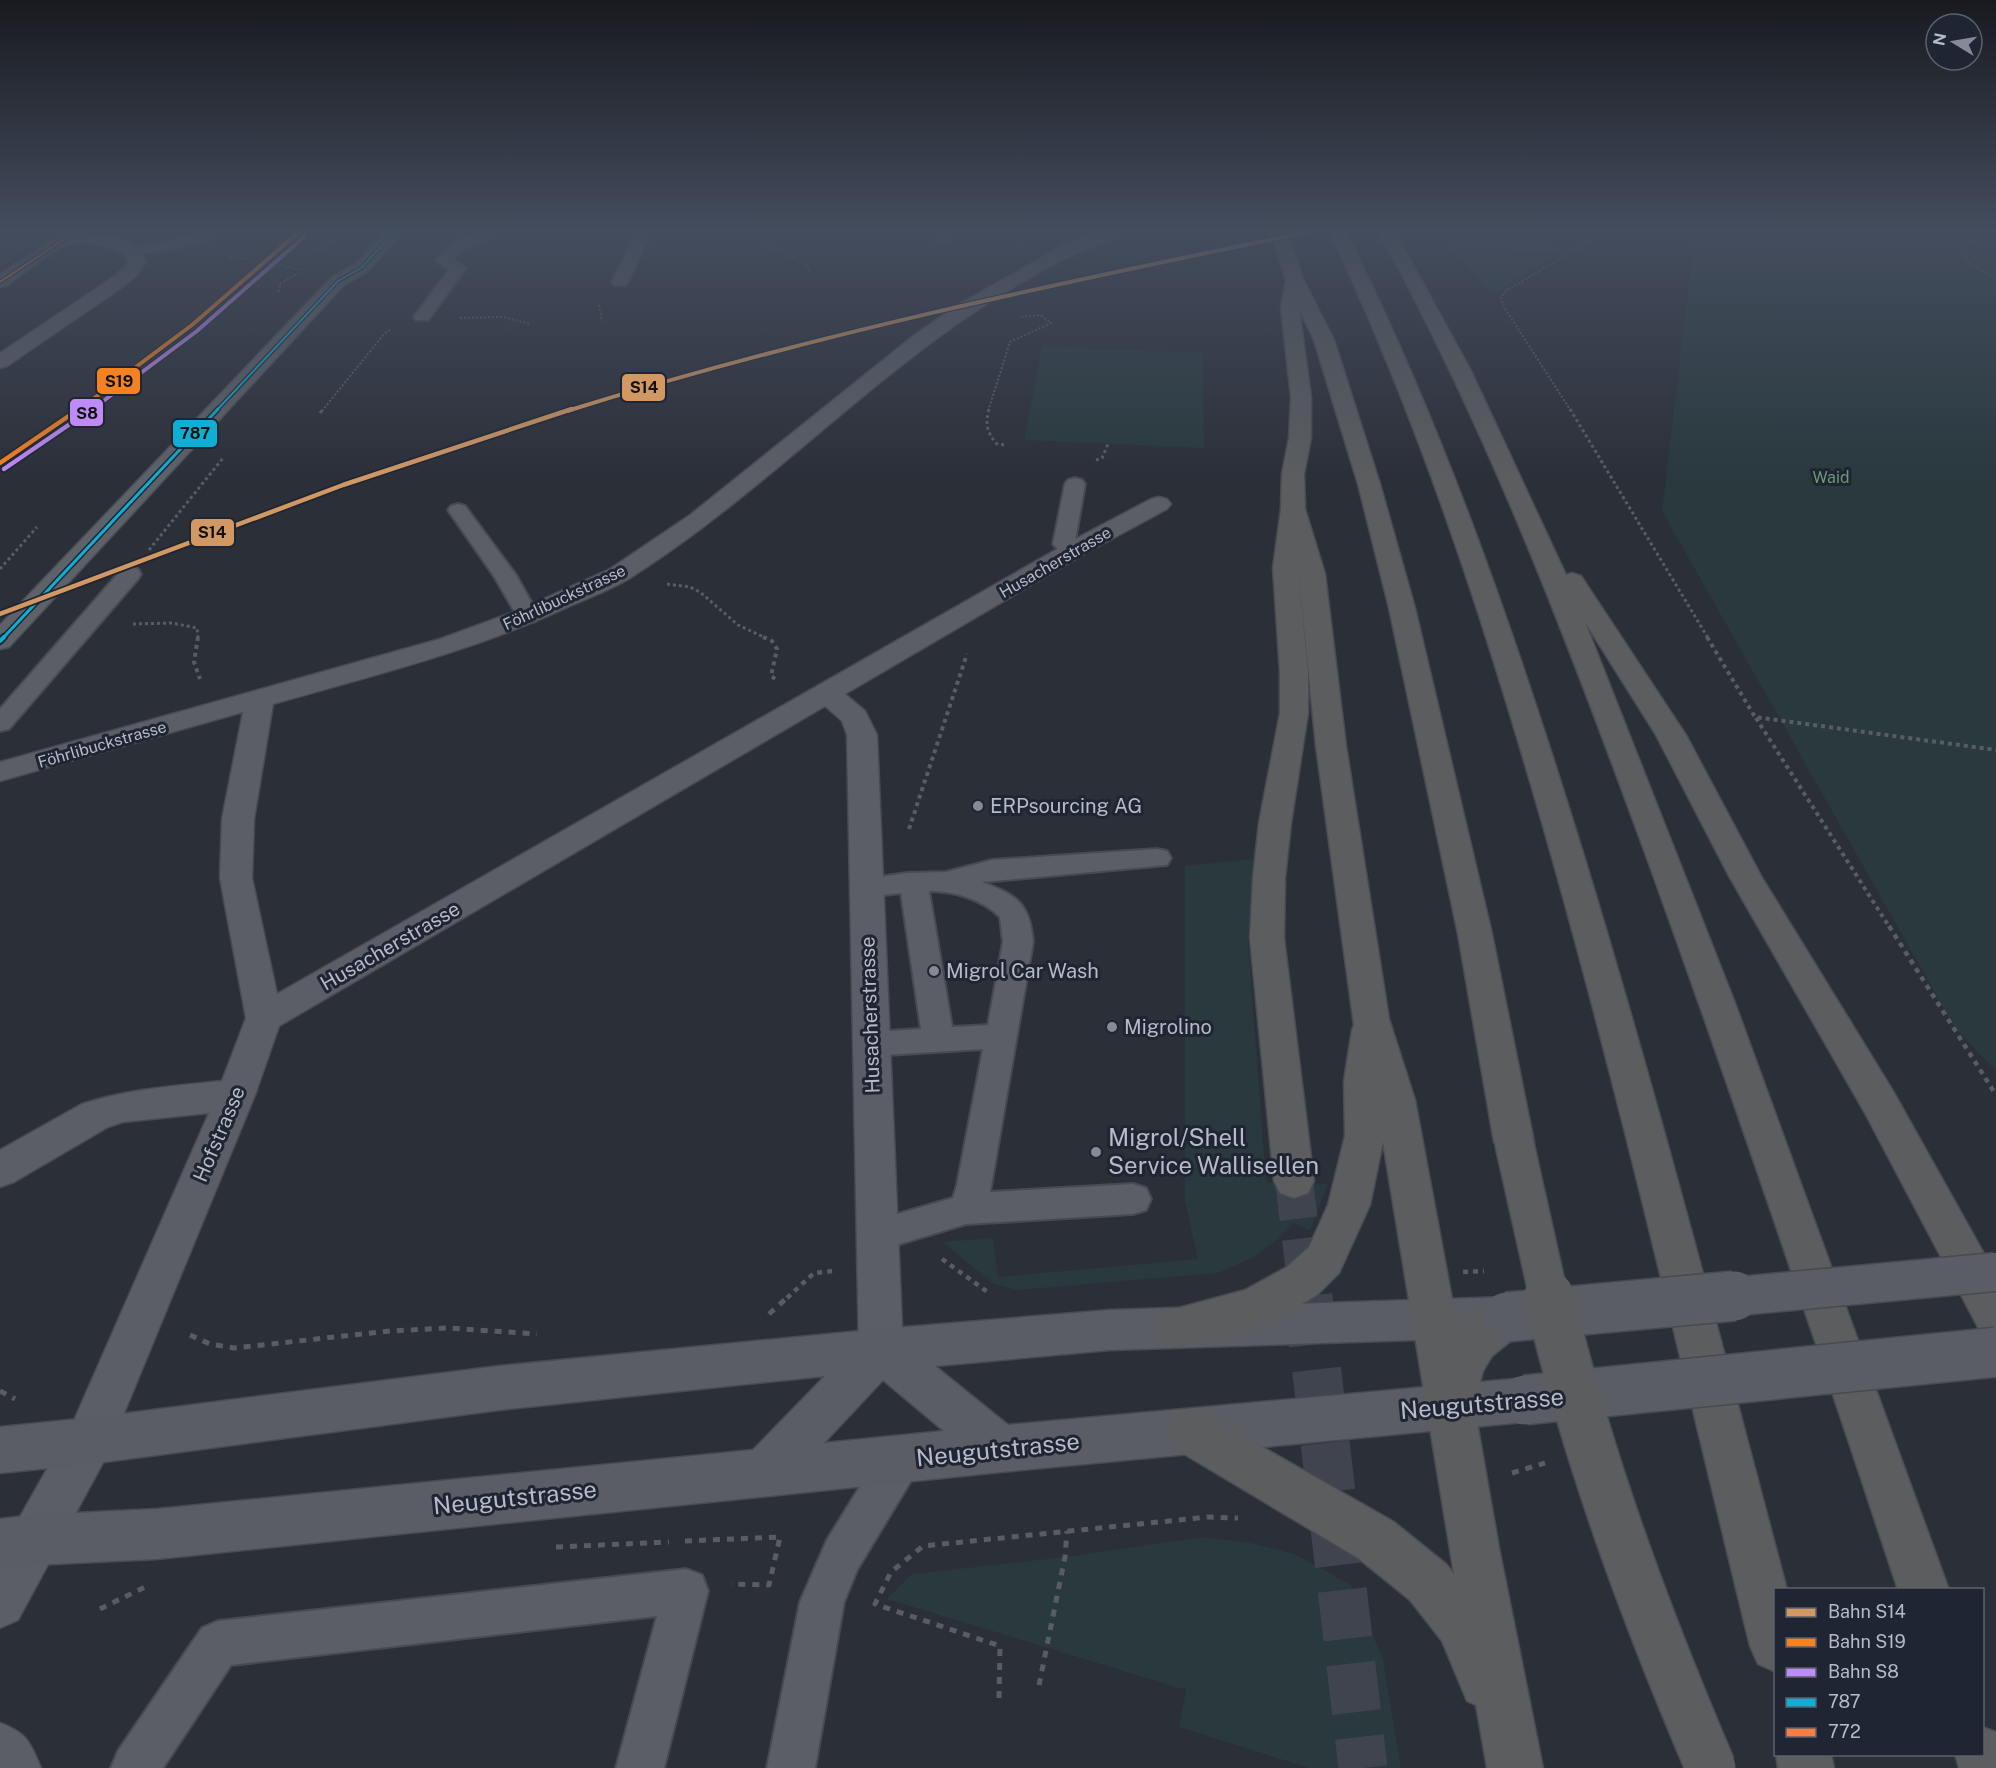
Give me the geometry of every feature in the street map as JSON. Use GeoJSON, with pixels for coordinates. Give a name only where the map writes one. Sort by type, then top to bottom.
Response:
{"type":"FeatureCollection","features":[{"type":"Feature","properties":{"kind":"highway"},"geometry":{"type":"LineString","coordinates":[[1291,315],[1301,397],[1300,438],[1293,474],[1293,510],[1285,568],[1294,672],[1294,713],[1275,823],[1269,878],[1267,938],[1294,1181]]}},
{"type":"Feature","properties":{"kind":"highway"},"geometry":{"type":"LineString","coordinates":[[1311,315],[1324,340],[1369,484],[1402,608],[1466,889],[1514,1142],[1559,1338],[1586,1436],[1619,1538],[1665,1660],[1711,1768]]}},
{"type":"Feature","properties":{"kind":"highway"},"geometry":{"type":"LineString","coordinates":[[1377,315],[1425,429],[1491,611],[1531,733],[1634,1089],[1774,1638]]}},
{"type":"Feature","properties":{"kind":"highway"},"geometry":{"type":"LineString","coordinates":[[1431,315],[1456,361],[1524,506],[1589,665],[1677,894],[1752,1099],[1923,1588]]}},
{"type":"Feature","properties":{"kind":"highway"},"geometry":{"type":"LineString","coordinates":[[1524,506],[1671,735],[1745,876],[1879,1102],[1996,1317]]}},
{"type":"Feature","properties":{"kind":"highway"},"geometry":{"type":"LineString","coordinates":[[1293,510],[1312,574],[1331,746],[1371,1019],[1396,1100],[1511,1750]]}},
{"type":"Feature","properties":{"kind":"highway"},"geometry":{"type":"LineString","coordinates":[[1176,1327],[1250,1309],[1302,1281],[1324,1260],[1349,1205],[1365,1136],[1363,1081],[1371,1019]]}},
{"type":"Feature","properties":{"kind":"highway"},"geometry":{"type":"LineString","coordinates":[[1451,1407],[1462,1366],[1476,1341],[1507,1317]]}},
{"type":"Feature","properties":{"kind":"highway"},"geometry":{"type":"LineString","coordinates":[[1191,1432],[1376,1540],[1428,1582],[1460,1623],[1511,1750]]}},
{"type":"Feature","properties":{"kind":"main road"},"geometry":{"type":"LineString","coordinates":[[0,641],[307,315]]}},
{"type":"Feature","properties":{"kind":"main road"},"geometry":{"type":"LineString","coordinates":[[0,1450],[89,1441],[499,1388],[881,1350],[1110,1330],[1507,1317],[1996,1272]]}},
{"type":"Feature","properties":{"kind":"main road"},"geometry":{"type":"LineString","coordinates":[[881,1350],[1001,1449]]}},
{"type":"Feature","properties":{"kind":"main road"},"geometry":{"type":"LineString","coordinates":[[764,1473],[881,1350]]}},
{"type":"Feature","properties":{"kind":"main road","name":"Neugutstrasse"},"geometry":{"type":"LineString","coordinates":[[17,1542],[168,1533],[1996,1352]]}},
{"type":"Feature","properties":{"kind":"street"},"geometry":{"type":"LineString","coordinates":[[0,362],[68,315]]}},
{"type":"Feature","properties":{"kind":"street","name":"Föhrlibuckstrasse"},"geometry":{"type":"LineString","coordinates":[[0,772],[450,645],[528,616],[619,574],[698,520],[924,337],[957,315]]}},
{"type":"Feature","properties":{"kind":"street","name":"Husacherstrasse"},"geometry":{"type":"LineString","coordinates":[[264,1018],[954,622],[1075,549],[1159,504]]}},
{"type":"Feature","properties":{"kind":"street","name":"Husacherstrasse"},"geometry":{"type":"LineString","coordinates":[[828,694],[855,717],[862,735],[881,1350]]}},
{"type":"Feature","properties":{"kind":"street"},"geometry":{"type":"LineString","coordinates":[[260,699],[238,819],[236,878],[264,1018]]}},
{"type":"Feature","properties":{"kind":"street","name":"Hofstrasse"},"geometry":{"type":"LineString","coordinates":[[0,1602],[17,1542],[89,1441],[236,1095],[264,1018]]}},
{"type":"Feature","properties":{"kind":"street"},"geometry":{"type":"LineString","coordinates":[[0,1170],[96,1115],[123,1107],[236,1095]]}},
{"type":"Feature","properties":{"kind":"street"},"geometry":{"type":"LineString","coordinates":[[0,1750],[13,1768]]}},
{"type":"Feature","properties":{"kind":"lane"},"geometry":{"type":"LineString","coordinates":[[1075,484],[1064,544],[1075,549]]}},
{"type":"Feature","properties":{"kind":"lane"},"geometry":{"type":"LineString","coordinates":[[458,510],[505,575],[528,616]]}},
{"type":"Feature","properties":{"kind":"lane"},"geometry":{"type":"LineString","coordinates":[[0,724],[129,574]]}},
{"type":"Feature","properties":{"kind":"lane"},"geometry":{"type":"LineString","coordinates":[[867,886],[945,882],[992,870],[1157,858]]}},
{"type":"Feature","properties":{"kind":"lane"},"geometry":{"type":"LineString","coordinates":[[945,882],[981,893],[1003,903],[1012,911],[1018,942],[975,1185],[966,1209]]}},
{"type":"Feature","properties":{"kind":"lane"},"geometry":{"type":"LineString","coordinates":[[914,884],[938,1039]]}},
{"type":"Feature","properties":{"kind":"lane"},"geometry":{"type":"LineString","coordinates":[[871,1044],[1002,1036]]}},
{"type":"Feature","properties":{"kind":"lane"},"geometry":{"type":"LineString","coordinates":[[877,1251],[966,1209],[1133,1199]]}},
{"type":"Feature","properties":{"kind":"lane"},"geometry":{"type":"LineString","coordinates":[[791,1768],[822,1602],[842,1555],[900,1460]]}},
{"type":"Feature","properties":{"kind":"lane"},"geometry":{"type":"LineString","coordinates":[[135,1768],[218,1644],[686,1591],[640,1768]]}},
{"type":"Feature","properties":{"kind":"path"},"geometry":{"type":"LineString","coordinates":[[1013,318],[1036,315]]}},
{"type":"Feature","properties":{"kind":"path"},"geometry":{"type":"LineString","coordinates":[[1007,445],[997,444],[991,437],[986,424],[988,412],[1010,342],[1051,323],[1046,316],[1041,315]]}},
{"type":"Feature","properties":{"kind":"path"},"geometry":{"type":"LineString","coordinates":[[1509,315],[1548,372],[1755,717],[1996,1095]]}},
{"type":"Feature","properties":{"kind":"path"},"geometry":{"type":"LineString","coordinates":[[468,318],[512,318],[530,324]]}},
{"type":"Feature","properties":{"kind":"path"},"geometry":{"type":"LineString","coordinates":[[320,413],[384,334],[400,327]]}},
{"type":"Feature","properties":{"kind":"path"},"geometry":{"type":"LineString","coordinates":[[0,569],[37,527]]}},
{"type":"Feature","properties":{"kind":"path"},"geometry":{"type":"LineString","coordinates":[[908,834],[974,633],[954,622]]}},
{"type":"Feature","properties":{"kind":"path"},"geometry":{"type":"LineString","coordinates":[[129,624],[172,624],[197,628],[199,636],[192,664],[213,713]]}},
{"type":"Feature","properties":{"kind":"path"},"geometry":{"type":"LineString","coordinates":[[773,666],[771,676],[782,685]]}},
{"type":"Feature","properties":{"kind":"path"},"geometry":{"type":"LineString","coordinates":[[1755,717],[1996,750]]}},
{"type":"Feature","properties":{"kind":"path"},"geometry":{"type":"LineString","coordinates":[[767,1316],[814,1273],[877,1251],[944,1258],[966,1278],[994,1296]]}},
{"type":"Feature","properties":{"kind":"path"},"geometry":{"type":"LineString","coordinates":[[190,1335],[210,1344],[234,1348],[390,1331],[448,1328],[550,1334]]}},
{"type":"Feature","properties":{"kind":"path"},"geometry":{"type":"LineString","coordinates":[[1500,1477],[1551,1461]]}},
{"type":"Feature","properties":{"kind":"path"},"geometry":{"type":"LineString","coordinates":[[999,1698],[1000,1646],[875,1604],[891,1572],[923,1546],[1208,1517],[1241,1518]]}},
{"type":"Feature","properties":{"kind":"path"},"geometry":{"type":"LineString","coordinates":[[1039,1685],[1065,1557],[1067,1531]]}},
{"type":"Feature","properties":{"kind":"path"},"geometry":{"type":"LineString","coordinates":[[686,1591],[724,1583],[770,1584],[780,1537]]}},
{"type":"Feature","properties":{"kind":"green space","name":"Waid"},"geometry":{"type":"Polygon","coordinates":[[[1685,315],[1996,315],[1996,1071],[1955,1028],[1662,511],[1685,315]]]}},
{"type":"Feature","properties":{"kind":"green space"},"geometry":{"type":"Polygon","coordinates":[[[1042,347],[1203,353],[1204,448],[1024,440],[1042,347]]]}},
{"type":"Feature","properties":{"kind":"green space"},"geometry":{"type":"Polygon","coordinates":[[[1254,859],[1248,940],[1266,1182],[1328,1184],[1310,1231],[1293,1223],[1276,1241],[1259,1254],[1217,1273],[1017,1290],[994,1284],[942,1242],[993,1238],[998,1277],[1198,1259],[1185,1201],[1185,866],[1254,859]]]}},
{"type":"Feature","properties":{"kind":"green space"},"geometry":{"type":"Polygon","coordinates":[[[1203,1537],[1251,1543],[1295,1554],[1351,1585],[1383,1659],[1401,1768],[1309,1768],[1179,1727],[1186,1690],[887,1599],[912,1574],[1065,1557],[1203,1537]]]}},
{"type":"Feature","properties":{"kind":"tunnel"},"geometry":{"type":"LineString","coordinates":[[1294,1181],[1308,1298]]}},
{"type":"Feature","properties":{"kind":"tunnel"},"geometry":{"type":"LineString","coordinates":[[1308,1296],[1363,1768]]}},
{"type":"Feature","properties":{"kind":"rail line","name":"S19"},"geometry":{"type":"LineString","coordinates":[[0,463],[117,382],[205,315]]}},
{"type":"Feature","properties":{"kind":"rail line","name":"S8"},"geometry":{"type":"LineString","coordinates":[[4,469],[83,416],[217,315]]}},
{"type":"Feature","properties":{"kind":"rail line","name":"S14"},"geometry":{"type":"LineString","coordinates":[[0,614],[257,516],[517,426],[693,373],[920,315]]}},
{"type":"Feature","properties":{"kind":"transit line","name":"787"},"geometry":{"type":"LineString","coordinates":[[0,641],[307,315]]}},
{"type":"Feature","properties":{"kind":"place","name":"ERPsourcing AG"},"geometry":{"type":"Point","coordinates":[978,806]}},
{"type":"Feature","properties":{"kind":"place","name":"Migrol Car Wash"},"geometry":{"type":"Point","coordinates":[934,971]}},
{"type":"Feature","properties":{"kind":"place","name":"Migrolino"},"geometry":{"type":"Point","coordinates":[1112,1027]}},
{"type":"Feature","properties":{"kind":"place","name":"Migrol/Shell Service Wallisellen"},"geometry":{"type":"Point","coordinates":[1096,1152]}}]}
